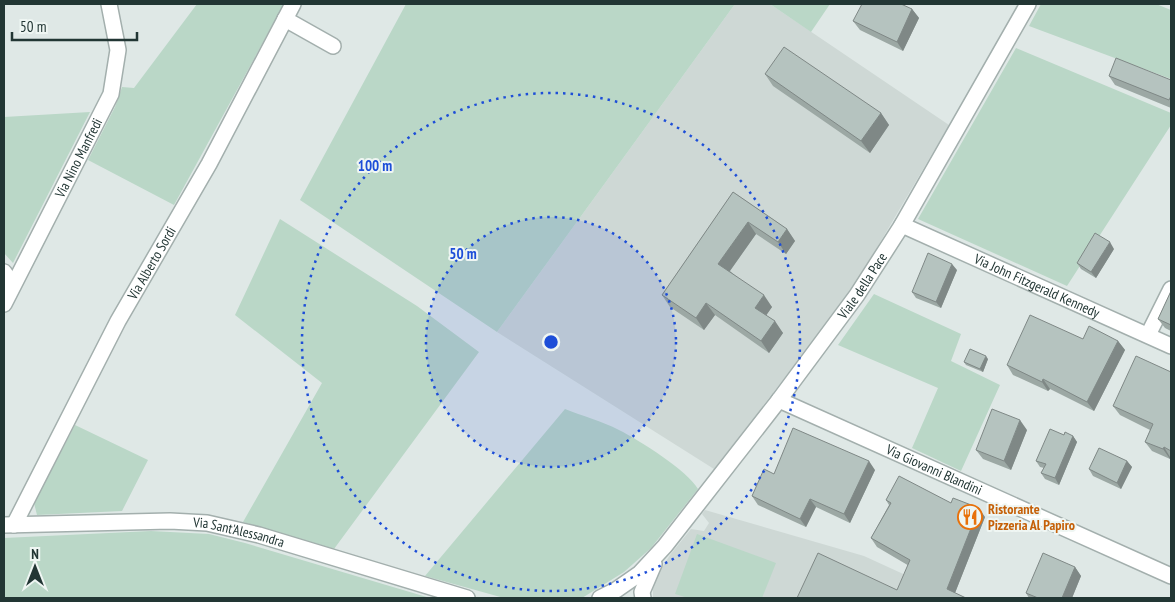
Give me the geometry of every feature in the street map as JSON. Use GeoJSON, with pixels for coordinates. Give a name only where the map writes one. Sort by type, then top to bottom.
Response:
{"type":"FeatureCollection","features":[{"type":"Feature","properties":{"kind":"street","name":"Via Nino Manfredi"},"geometry":{"type":"LineString","coordinates":[[4,304],[111,94],[118,50],[109,4]]}},
{"type":"Feature","properties":{"kind":"street","name":"Via Alberto Sordi"},"geometry":{"type":"LineString","coordinates":[[9,525],[118,321],[209,164],[293,4]]}},
{"type":"Feature","properties":{"kind":"street","name":"Viale della Pace"},"geometry":{"type":"LineString","coordinates":[[665,546],[780,400],[857,294],[902,225],[1028,4]]}},
{"type":"Feature","properties":{"kind":"street"},"geometry":{"type":"LineString","coordinates":[[285,19],[333,46]]}},
{"type":"Feature","properties":{"kind":"street","name":"Via John Fitzgerald Kennedy"},"geometry":{"type":"LineString","coordinates":[[902,225],[1171,346]]}},
{"type":"Feature","properties":{"kind":"street"},"geometry":{"type":"LineString","coordinates":[[4,272],[13,285]]}},
{"type":"Feature","properties":{"kind":"street"},"geometry":{"type":"LineString","coordinates":[[1148,335],[1171,289]]}},
{"type":"Feature","properties":{"kind":"street","name":"Via Giovanni Blandini"},"geometry":{"type":"LineString","coordinates":[[780,400],[1171,576]]}},
{"type":"Feature","properties":{"kind":"street","name":"Via Sant'Alessandra"},"geometry":{"type":"LineString","coordinates":[[9,525],[170,520],[208,523],[259,535],[467,598]]}},
{"type":"Feature","properties":{"kind":"street"},"geometry":{"type":"LineString","coordinates":[[600,598],[614,594],[639,574],[665,546]]}},
{"type":"Feature","properties":{"kind":"street"},"geometry":{"type":"LineString","coordinates":[[641,596],[650,571],[665,546]]}},
{"type":"Feature","properties":{"kind":"shaded area"},"geometry":{"type":"Polygon","coordinates":[[[735,4],[770,4],[949,125],[858,280],[838,309],[714,469],[497,332],[735,4]]]}},
{"type":"Feature","properties":{"kind":"shaded area"},"geometry":{"type":"Polygon","coordinates":[[[705,510],[864,556],[912,578],[903,598],[653,598],[656,577],[670,555],[691,529],[704,531],[709,523],[702,514],[705,510]]]}},
{"type":"Feature","properties":{"kind":"green space"},"geometry":{"type":"Polygon","coordinates":[[[197,4],[284,4],[174,205],[88,160],[115,107],[122,87],[134,88],[197,4]]]}},
{"type":"Feature","properties":{"kind":"green space"},"geometry":{"type":"Polygon","coordinates":[[[406,4],[735,4],[497,332],[300,200],[406,4]]]}},
{"type":"Feature","properties":{"kind":"green space"},"geometry":{"type":"Polygon","coordinates":[[[770,4],[830,4],[811,32],[770,4]]]}},
{"type":"Feature","properties":{"kind":"green space"},"geometry":{"type":"Polygon","coordinates":[[[1041,4],[1156,4],[1171,10],[1171,79],[1029,26],[1041,4]]]}},
{"type":"Feature","properties":{"kind":"green space"},"geometry":{"type":"Polygon","coordinates":[[[1016,48],[1171,113],[1171,125],[1067,286],[918,219],[1016,48]]]}},
{"type":"Feature","properties":{"kind":"green space"},"geometry":{"type":"Polygon","coordinates":[[[90,112],[13,263],[4,253],[4,117],[90,112]]]}},
{"type":"Feature","properties":{"kind":"green space"},"geometry":{"type":"Polygon","coordinates":[[[280,219],[417,306],[479,352],[334,549],[243,522],[322,383],[235,315],[280,219]]]}},
{"type":"Feature","properties":{"kind":"green space"},"geometry":{"type":"Polygon","coordinates":[[[874,294],[961,334],[951,361],[1000,385],[961,471],[912,448],[938,388],[838,345],[874,294]]]}},
{"type":"Feature","properties":{"kind":"green space"},"geometry":{"type":"Polygon","coordinates":[[[565,409],[599,421],[638,441],[674,465],[698,489],[651,548],[624,572],[582,598],[504,598],[425,576],[565,409]]]}},
{"type":"Feature","properties":{"kind":"green space"},"geometry":{"type":"Polygon","coordinates":[[[75,425],[148,460],[122,511],[37,515],[34,503],[75,425]]]}},
{"type":"Feature","properties":{"kind":"green space"},"geometry":{"type":"Polygon","coordinates":[[[151,531],[209,534],[430,598],[4,598],[4,538],[151,531]]]}},
{"type":"Feature","properties":{"kind":"green space"},"geometry":{"type":"Polygon","coordinates":[[[697,534],[776,563],[762,598],[688,598],[675,594],[697,534]]]}},
{"type":"Feature","properties":{"kind":"building"},"geometry":{"type":"Polygon","coordinates":[[[862,4],[901,4],[912,9],[897,42],[853,21],[862,4]]]}},
{"type":"Feature","properties":{"kind":"building"},"geometry":{"type":"Polygon","coordinates":[[[784,47],[881,113],[861,141],[765,74],[784,47]]]}},
{"type":"Feature","properties":{"kind":"building"},"geometry":{"type":"Polygon","coordinates":[[[1116,58],[1171,80],[1171,96],[1169,100],[1109,76],[1116,58]]]}},
{"type":"Feature","properties":{"kind":"building"},"geometry":{"type":"Polygon","coordinates":[[[733,192],[787,229],[778,242],[748,222],[718,264],[764,295],[755,308],[775,321],[761,341],[706,303],[696,318],[662,295],[733,192]]]}},
{"type":"Feature","properties":{"kind":"building"},"geometry":{"type":"Polygon","coordinates":[[[1095,233],[1110,242],[1091,272],[1077,263],[1095,233]]]}},
{"type":"Feature","properties":{"kind":"building"},"geometry":{"type":"Polygon","coordinates":[[[928,253],[952,264],[936,302],[912,292],[928,253]]]}},
{"type":"Feature","properties":{"kind":"building"},"geometry":{"type":"Polygon","coordinates":[[[1171,291],[1171,325],[1158,319],[1171,291]]]}},
{"type":"Feature","properties":{"kind":"building"},"geometry":{"type":"Polygon","coordinates":[[[1030,315],[1083,339],[1089,326],[1118,341],[1087,402],[1043,379],[1042,382],[1007,365],[1030,315]]]}},
{"type":"Feature","properties":{"kind":"building"},"geometry":{"type":"Polygon","coordinates":[[[970,349],[986,356],[980,369],[964,362],[970,349]]]}},
{"type":"Feature","properties":{"kind":"building"},"geometry":{"type":"Polygon","coordinates":[[[1136,356],[1171,372],[1171,451],[1145,442],[1153,424],[1113,406],[1136,356]]]}},
{"type":"Feature","properties":{"kind":"building"},"geometry":{"type":"Polygon","coordinates":[[[992,409],[1020,420],[1004,461],[976,450],[992,409]]]}},
{"type":"Feature","properties":{"kind":"building"},"geometry":{"type":"Polygon","coordinates":[[[793,428],[869,461],[844,514],[810,499],[800,519],[752,496],[764,469],[774,474],[793,428]]]}},
{"type":"Feature","properties":{"kind":"building"},"geometry":{"type":"Polygon","coordinates":[[[1050,429],[1064,435],[1065,432],[1073,436],[1055,478],[1041,473],[1046,464],[1036,461],[1050,429]]]}},
{"type":"Feature","properties":{"kind":"building"},"geometry":{"type":"Polygon","coordinates":[[[1099,448],[1127,461],[1117,483],[1089,469],[1099,448]]]}},
{"type":"Feature","properties":{"kind":"building"},"geometry":{"type":"Polygon","coordinates":[[[899,476],[951,503],[953,498],[979,508],[947,589],[966,598],[797,598],[818,553],[897,590],[910,560],[871,538],[891,503],[886,500],[899,476]]]}},
{"type":"Feature","properties":{"kind":"building"},"geometry":{"type":"Polygon","coordinates":[[[1043,553],[1075,567],[1062,598],[1038,598],[1026,593],[1043,553]]]}},
{"type":"Feature","properties":{"kind":"place","name":"Ristorante Pizzeria Al Papiro"},"geometry":{"type":"Point","coordinates":[970,517]}}]}
